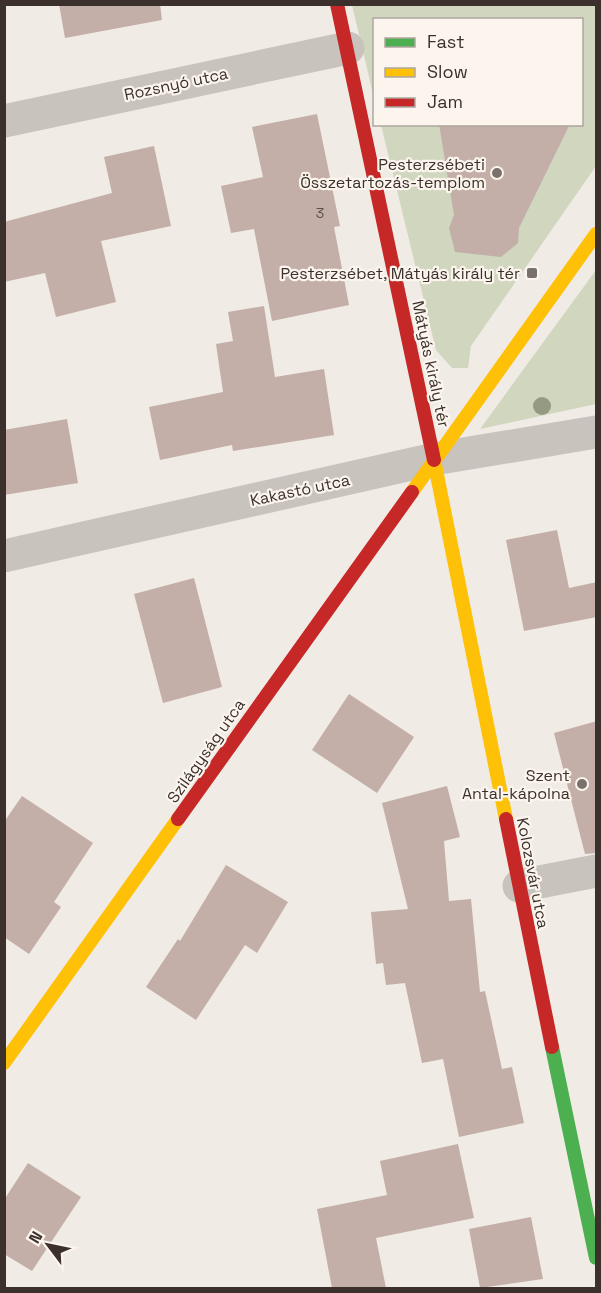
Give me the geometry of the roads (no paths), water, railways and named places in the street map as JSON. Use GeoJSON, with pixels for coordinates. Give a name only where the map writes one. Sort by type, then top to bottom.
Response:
{"type":"FeatureCollection","features":[{"type":"Feature","properties":{"kind":"street","name":"Mátyás király tér"},"geometry":{"type":"LineString","coordinates":[[337,4],[434,459]]}},
{"type":"Feature","properties":{"kind":"street","name":"Rozsnyó utca"},"geometry":{"type":"LineString","coordinates":[[4,121],[348,48]]}},
{"type":"Feature","properties":{"kind":"street","name":"Mátyás király tér"},"geometry":{"type":"LineString","coordinates":[[434,459],[597,234]]}},
{"type":"Feature","properties":{"kind":"street","name":"Kakastó utca"},"geometry":{"type":"LineString","coordinates":[[4,556],[434,459],[597,432]]}},
{"type":"Feature","properties":{"kind":"street","name":"Kolozsvár utca"},"geometry":{"type":"LineString","coordinates":[[434,459],[519,886],[597,1258]]}},
{"type":"Feature","properties":{"kind":"street","name":"Szilágyság utca"},"geometry":{"type":"LineString","coordinates":[[4,1063],[434,459]]}},
{"type":"Feature","properties":{"kind":"street"},"geometry":{"type":"LineString","coordinates":[[519,886],[597,871]]}},
{"type":"Feature","properties":{"kind":"place","name":"Pesterzsébeti Összetartozás-templom"},"geometry":{"type":"Point","coordinates":[497,173]}},
{"type":"Feature","properties":{"kind":"place","name":"Pesterzsébet, Mátyás király tér"},"geometry":{"type":"Point","coordinates":[532,273]}},
{"type":"Feature","properties":{"kind":"place","name":"Szent Antal-kápolna"},"geometry":{"type":"Point","coordinates":[582,784]}}]}
